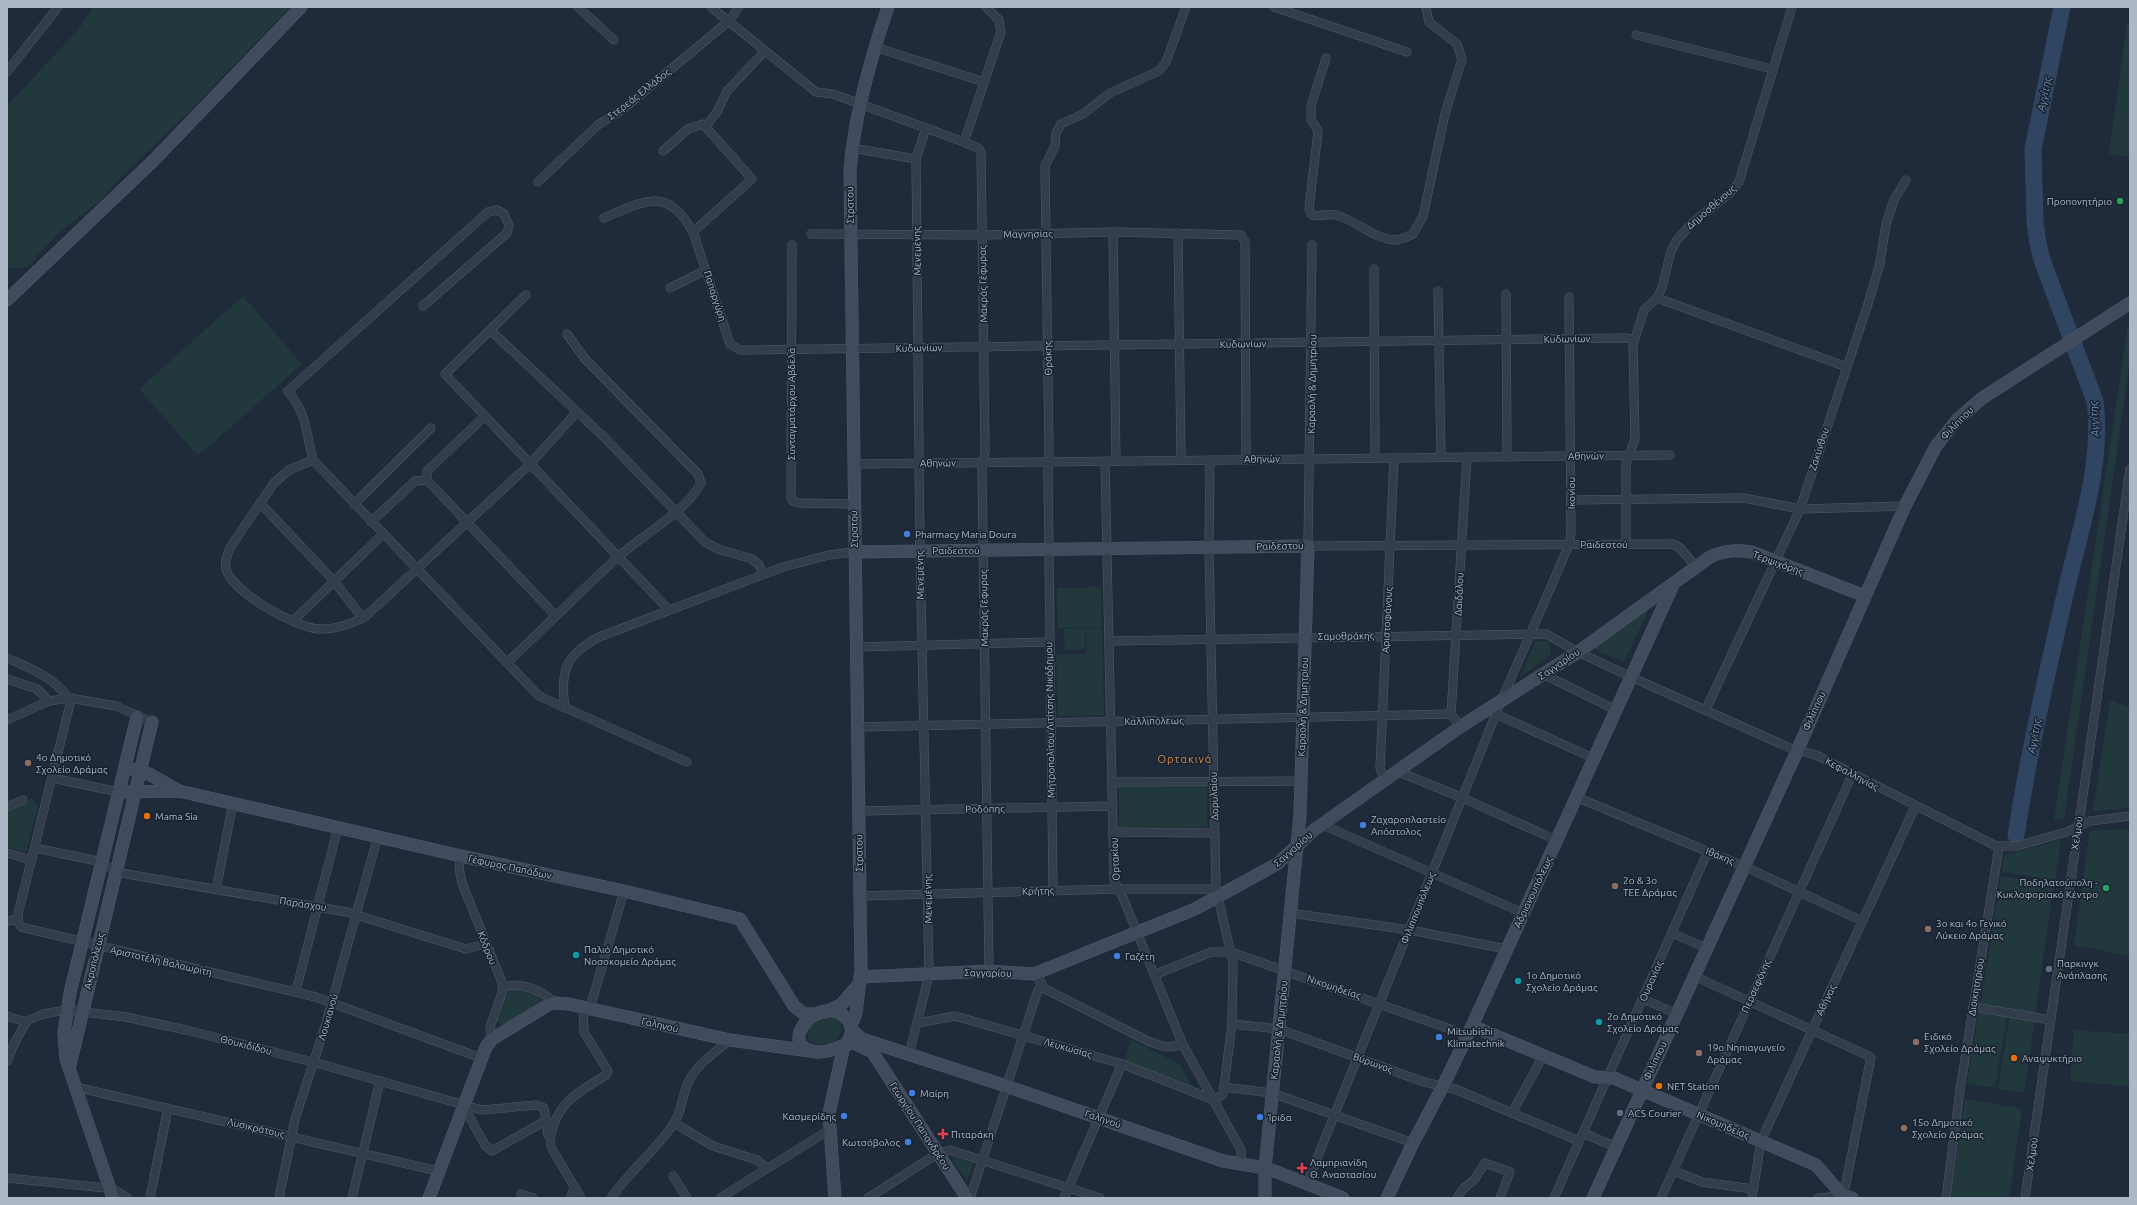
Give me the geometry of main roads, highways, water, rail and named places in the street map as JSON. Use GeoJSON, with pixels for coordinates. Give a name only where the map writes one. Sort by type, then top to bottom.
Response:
{"type":"FeatureCollection","features":[{"type":"Feature","properties":{"kind":"waterway","name":"Αγγίτης"},"geometry":{"type":"LineString","coordinates":[[2016,835],[2039,710],[2084,518],[2096,447],[2097,424],[2095,401],[2043,263],[2038,244],[2035,221],[2033,149],[2062,7]]}},
{"type":"Feature","properties":{"kind":"place","name":"Προπονητήριο"},"geometry":{"type":"Point","coordinates":[2120,201]}},
{"type":"Feature","properties":{"kind":"place","name":"Pharmacy Maria Doura"},"geometry":{"type":"Point","coordinates":[907,534]}},
{"type":"Feature","properties":{"kind":"place","name":"4ο Δημοτικό Σχολείο Δράμας"},"geometry":{"type":"Point","coordinates":[28,763]}},
{"type":"Feature","properties":{"kind":"place","name":"Mama Sia"},"geometry":{"type":"Point","coordinates":[147,816]}},
{"type":"Feature","properties":{"kind":"place","name":"Ζαχαροπλαστείο Απόστολος"},"geometry":{"type":"Point","coordinates":[1363,825]}},
{"type":"Feature","properties":{"kind":"place","name":"2ο & 3ο ΤΕΕ Δράμας"},"geometry":{"type":"Point","coordinates":[1615,886]}},
{"type":"Feature","properties":{"kind":"place","name":"Ποδηλατούπολη - Κυκλοφοριακό Κέντρο"},"geometry":{"type":"Point","coordinates":[2106,888]}},
{"type":"Feature","properties":{"kind":"place","name":"3ο και 4ο Γενικό Λύκειο Δράμας"},"geometry":{"type":"Point","coordinates":[1928,929]}},
{"type":"Feature","properties":{"kind":"place","name":"Παλιό Δημοτικό Νοσοκομείο Δράμας"},"geometry":{"type":"Point","coordinates":[576,955]}},
{"type":"Feature","properties":{"kind":"place","name":"Γαζέτη"},"geometry":{"type":"Point","coordinates":[1117,956]}},
{"type":"Feature","properties":{"kind":"place","name":"Παρκινγκ Ανάπλασης"},"geometry":{"type":"Point","coordinates":[2049,969]}},
{"type":"Feature","properties":{"kind":"place","name":"1ο Δημοτικό Σχολείο Δράμας"},"geometry":{"type":"Point","coordinates":[1518,981]}},
{"type":"Feature","properties":{"kind":"place","name":"2ο Δημοτικό Σχολείο Δράμας"},"geometry":{"type":"Point","coordinates":[1599,1022]}},
{"type":"Feature","properties":{"kind":"place","name":"Mitsubishi Klimatechnik"},"geometry":{"type":"Point","coordinates":[1439,1037]}},
{"type":"Feature","properties":{"kind":"place","name":"Ειδικό Σχολείο Δράμας"},"geometry":{"type":"Point","coordinates":[1916,1042]}},
{"type":"Feature","properties":{"kind":"place","name":"19ο Νηπιαγωγείο Δράμας"},"geometry":{"type":"Point","coordinates":[1699,1053]}},
{"type":"Feature","properties":{"kind":"place","name":"Αναψυκτήριο"},"geometry":{"type":"Point","coordinates":[2014,1058]}},
{"type":"Feature","properties":{"kind":"place","name":"NET Station"},"geometry":{"type":"Point","coordinates":[1659,1086]}},
{"type":"Feature","properties":{"kind":"place","name":"Μαίρη"},"geometry":{"type":"Point","coordinates":[912,1093]}},
{"type":"Feature","properties":{"kind":"place","name":"ACS Courier"},"geometry":{"type":"Point","coordinates":[1620,1113]}},
{"type":"Feature","properties":{"kind":"place","name":"Κασμερίδης"},"geometry":{"type":"Point","coordinates":[844,1116]}},
{"type":"Feature","properties":{"kind":"place","name":"Ίριδα"},"geometry":{"type":"Point","coordinates":[1260,1117]}},
{"type":"Feature","properties":{"kind":"place","name":"15ο Δημοτικό Σχολείο Δράμας"},"geometry":{"type":"Point","coordinates":[1904,1128]}},
{"type":"Feature","properties":{"kind":"place","name":"Πιταράκη"},"geometry":{"type":"Point","coordinates":[943,1134]}},
{"type":"Feature","properties":{"kind":"place","name":"Κωτσόβολος"},"geometry":{"type":"Point","coordinates":[908,1142]}},
{"type":"Feature","properties":{"kind":"place","name":"Λαμπριανίδη Θ. Αναστασίου"},"geometry":{"type":"Point","coordinates":[1302,1168]}},
{"type":"Feature","properties":{"kind":"district","name":"Ορτακινά"},"geometry":{"type":"Point","coordinates":[1185,759]}}]}
